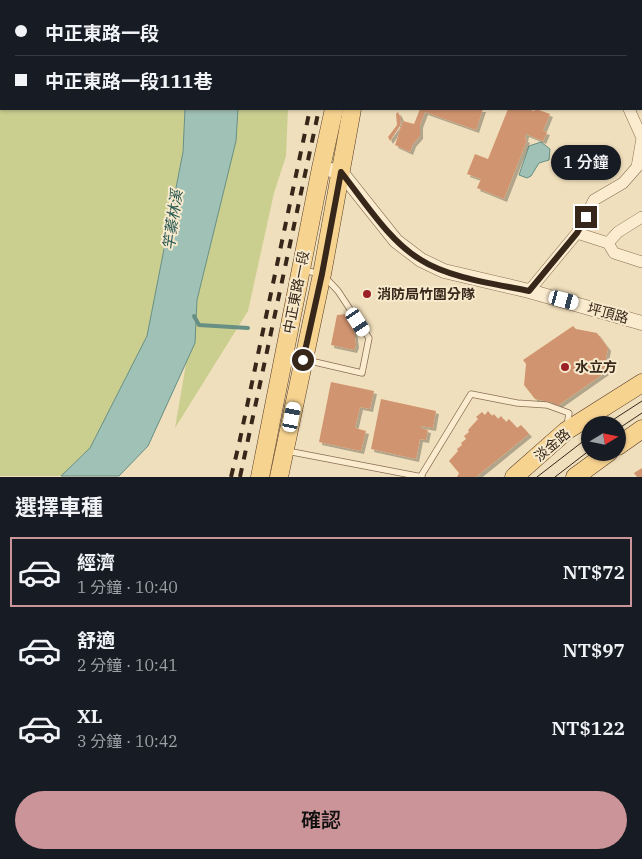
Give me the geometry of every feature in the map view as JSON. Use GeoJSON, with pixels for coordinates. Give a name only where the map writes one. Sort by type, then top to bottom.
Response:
{"type":"FeatureCollection","features":[{"type":"Feature","properties":{"kind":"main road","name":"中正東路一段"},"geometry":{"type":"LineString","coordinates":[[260,476],[334,110]]}},
{"type":"Feature","properties":{"kind":"main road","name":"中正東路一段"},"geometry":{"type":"LineString","coordinates":[[279,476],[322,274],[352,110]]}},
{"type":"Feature","properties":{"kind":"main road","name":"淡金路"},"geometry":{"type":"LineString","coordinates":[[514,476],[566,431],[642,383]]}},
{"type":"Feature","properties":{"kind":"main road"},"geometry":{"type":"LineString","coordinates":[[626,440],[642,428]]}},
{"type":"Feature","properties":{"kind":"main road"},"geometry":{"type":"LineString","coordinates":[[575,476],[596,461]]}},
{"type":"Feature","properties":{"kind":"street"},"geometry":{"type":"LineString","coordinates":[[529,291],[577,233],[594,200],[622,182],[637,167],[642,138],[629,110]]}},
{"type":"Feature","properties":{"kind":"street"},"geometry":{"type":"LineString","coordinates":[[321,168],[341,172]]}},
{"type":"Feature","properties":{"kind":"street","name":"坪頂路"},"geometry":{"type":"LineString","coordinates":[[341,172],[396,241],[421,260],[444,271],[529,291],[642,323]]}},
{"type":"Feature","properties":{"kind":"street"},"geometry":{"type":"LineString","coordinates":[[608,243],[618,232],[642,217]]}},
{"type":"Feature","properties":{"kind":"street"},"geometry":{"type":"LineString","coordinates":[[577,233],[608,243],[614,254],[642,262]]}},
{"type":"Feature","properties":{"kind":"lane"},"geometry":{"type":"LineString","coordinates":[[301,269],[322,274],[338,291],[368,338],[362,373],[303,360]]}},
{"type":"Feature","properties":{"kind":"lane"},"geometry":{"type":"LineString","coordinates":[[285,451],[422,476],[470,394],[517,403],[547,405],[569,413],[566,431]]}},
{"type":"Feature","properties":{"kind":"green space"},"geometry":{"type":"Polygon","coordinates":[[[0,110],[185,110],[183,152],[147,336],[90,448],[61,476],[0,476],[0,110]]]}},
{"type":"Feature","properties":{"kind":"green space"},"geometry":{"type":"Polygon","coordinates":[[[238,110],[288,110],[286,156],[274,193],[248,311],[175,428],[197,300],[236,141],[238,110]]]}},
{"type":"Feature","properties":{"kind":"water"},"geometry":{"type":"Polygon","coordinates":[[[185,110],[238,110],[236,141],[197,300],[195,343],[148,446],[119,476],[61,476],[90,448],[147,336],[183,152],[185,110]]]}},
{"type":"Feature","properties":{"kind":"water"},"geometry":{"type":"Polygon","coordinates":[[[541,142],[550,149],[549,160],[539,163],[531,176],[527,178],[519,175],[529,146],[541,142]]]}},
{"type":"Feature","properties":{"kind":"building"},"geometry":{"type":"Polygon","coordinates":[[[420,110],[483,110],[476,130],[425,112],[420,125],[420,136],[413,144],[410,152],[395,145],[403,121],[414,124],[420,110]]]}},
{"type":"Feature","properties":{"kind":"building"},"geometry":{"type":"Polygon","coordinates":[[[508,110],[539,110],[550,114],[543,131],[547,132],[543,141],[526,134],[525,139],[527,140],[504,199],[477,188],[481,179],[467,174],[475,154],[488,159],[508,110]]]}},
{"type":"Feature","properties":{"kind":"building"},"geometry":{"type":"Polygon","coordinates":[[[398,112],[401,118],[400,126],[390,141],[388,137],[397,125],[396,114],[398,112]]]}},
{"type":"Feature","properties":{"kind":"building"},"geometry":{"type":"Polygon","coordinates":[[[346,314],[354,329],[356,345],[354,350],[331,345],[337,315],[346,314]]]}},
{"type":"Feature","properties":{"kind":"building","name":"水立方"},"geometry":{"type":"Polygon","coordinates":[[[573,326],[576,329],[597,333],[608,348],[604,369],[606,372],[556,407],[554,403],[535,399],[524,385],[526,364],[523,360],[573,326]]]}},
{"type":"Feature","properties":{"kind":"building"},"geometry":{"type":"Polygon","coordinates":[[[331,382],[374,391],[370,409],[360,407],[355,428],[366,431],[361,451],[319,442],[331,382]]]}},
{"type":"Feature","properties":{"kind":"building"},"geometry":{"type":"Polygon","coordinates":[[[381,399],[436,411],[433,428],[421,426],[421,428],[428,430],[426,440],[420,439],[416,459],[371,449],[381,399]]]}},
{"type":"Feature","properties":{"kind":"building"},"geometry":{"type":"Polygon","coordinates":[[[488,411],[498,419],[501,416],[506,422],[509,419],[517,428],[521,425],[529,434],[476,477],[457,477],[459,473],[449,461],[462,445],[461,443],[466,439],[464,436],[478,419],[476,417],[482,412],[485,415],[488,411]]]}},
{"type":"Feature","properties":{"kind":"building"},"geometry":{"type":"Polygon","coordinates":[[[642,468],[642,477],[637,477],[634,473],[642,468]]]}},
{"type":"Feature","properties":{"kind":"waterway","name":"竿蓁林溪"},"geometry":{"type":"LineString","coordinates":[[194,316],[199,325],[248,328]]}},
{"type":"Feature","properties":{"kind":"tram line"},"geometry":{"type":"LineString","coordinates":[[619,416],[642,401]]}},
{"type":"Feature","properties":{"kind":"tram line"},"geometry":{"type":"LineString","coordinates":[[626,424],[642,413]]}},
{"type":"Feature","properties":{"kind":"tram line"},"geometry":{"type":"LineString","coordinates":[[537,477],[581,443]]}},
{"type":"Feature","properties":{"kind":"tram line"},"geometry":{"type":"LineString","coordinates":[[555,477],[581,457]]}},
{"type":"Feature","properties":{"kind":"railway"},"geometry":{"type":"LineString","coordinates":[[231,477],[310,110]]}},
{"type":"Feature","properties":{"kind":"railway"},"geometry":{"type":"LineString","coordinates":[[240,477],[319,110]]}},
{"type":"Feature","properties":{"kind":"place","name":"消防局竹圍分隊"},"geometry":{"type":"Point","coordinates":[367,294]}},
{"type":"Feature","properties":{"kind":"place","name":"水立方"},"geometry":{"type":"Point","coordinates":[565,367]}},
{"type":"Feature","properties":{"kind":"route"},"geometry":{"type":"LineString","coordinates":[[303,360],[322,274],[341,172],[396,241],[421,260],[444,271],[529,291],[577,233],[586,217]]}}]}
